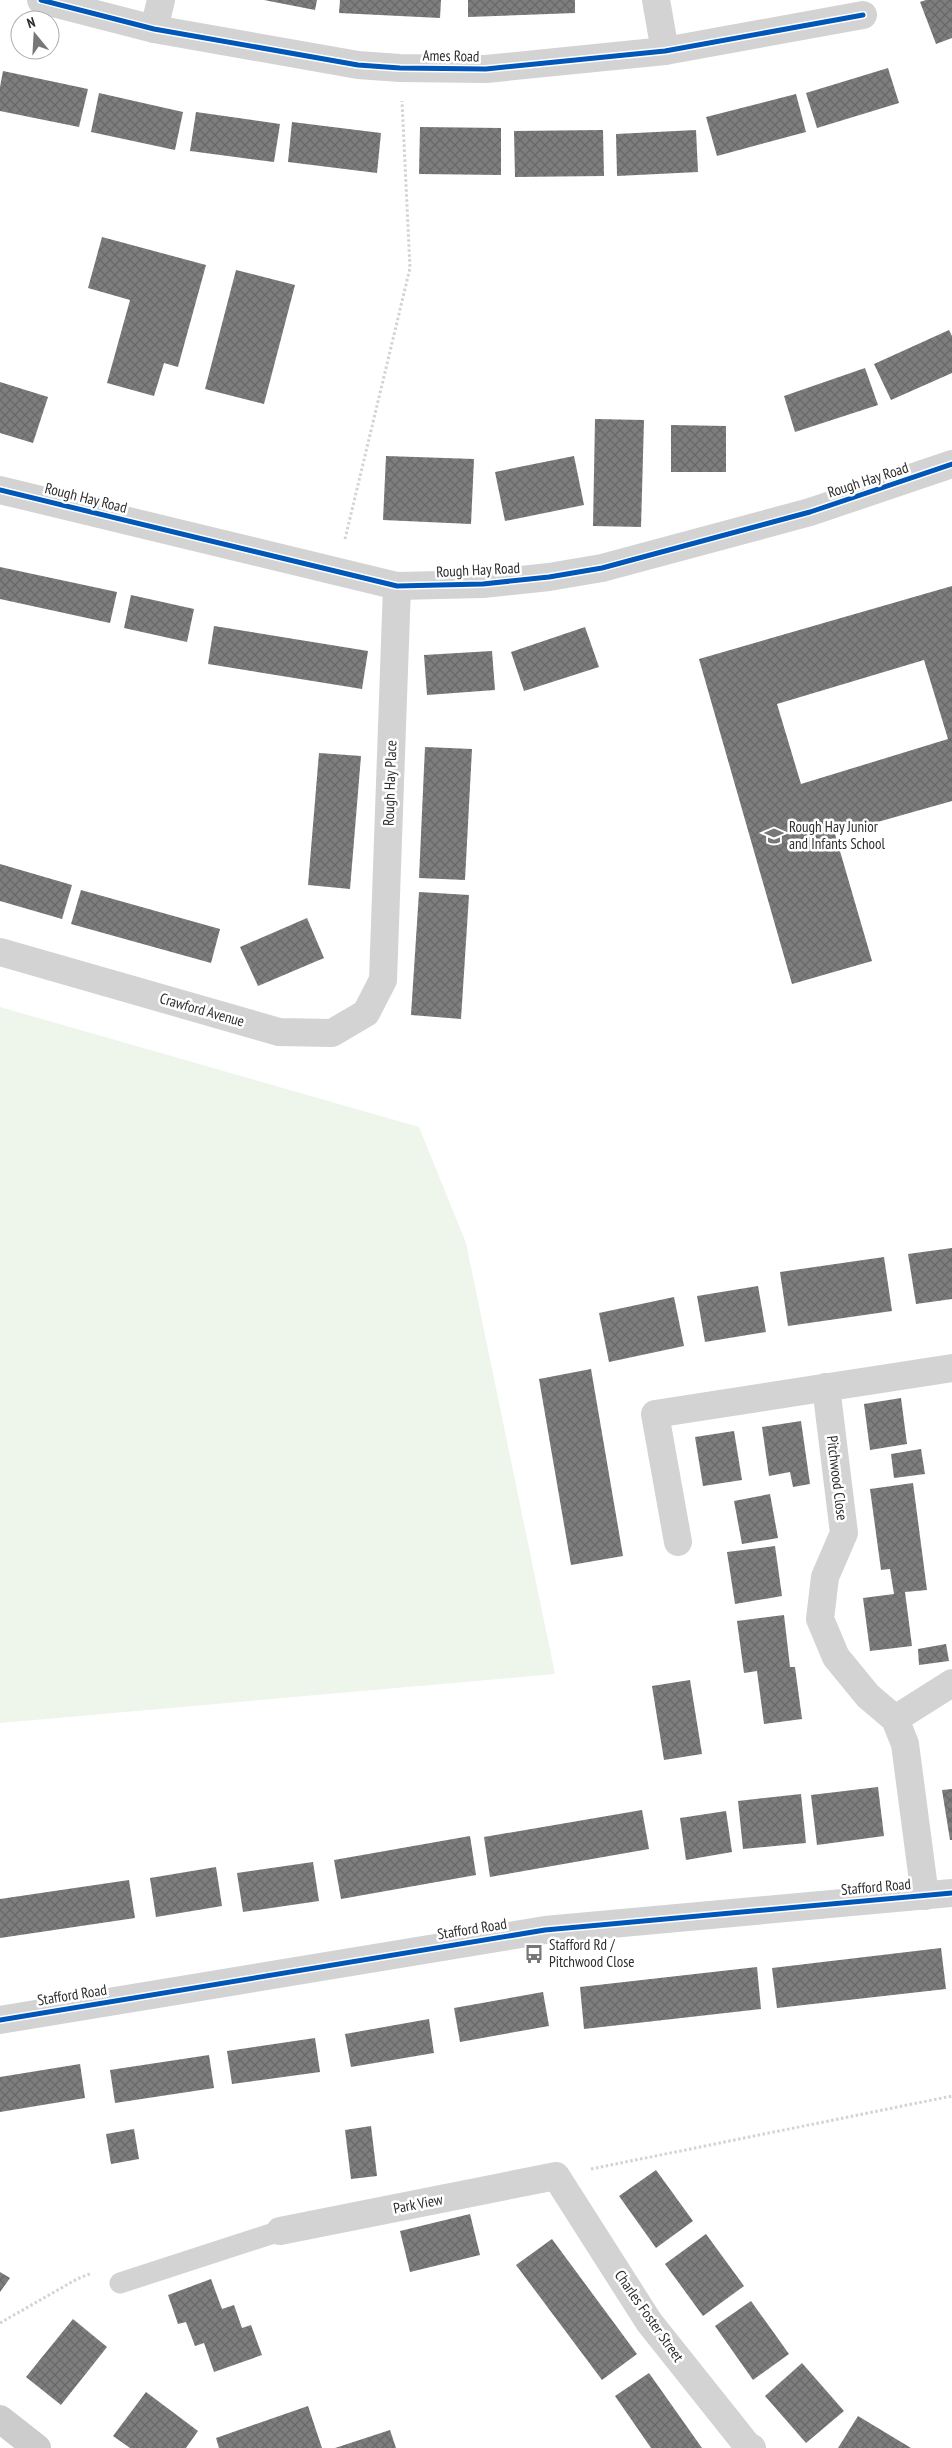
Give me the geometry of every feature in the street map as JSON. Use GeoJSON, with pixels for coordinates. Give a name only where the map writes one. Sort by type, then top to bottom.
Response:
{"type":"FeatureCollection","features":[{"type":"Feature","properties":{"kind":"street","name":"Ames Road"},"geometry":{"type":"LineString","coordinates":[[41,0],[154,29],[358,65],[400,68],[486,69],[665,51],[863,15]]}},
{"type":"Feature","properties":{"kind":"street"},"geometry":{"type":"LineString","coordinates":[[154,29],[161,0]]}},
{"type":"Feature","properties":{"kind":"street"},"geometry":{"type":"LineString","coordinates":[[656,0],[665,51]]}},
{"type":"Feature","properties":{"kind":"street","name":"Rough Hay Road"},"geometry":{"type":"LineString","coordinates":[[0,490],[397,586],[483,584],[548,578],[602,568],[810,512],[952,464]]}},
{"type":"Feature","properties":{"kind":"street","name":"Rough Hay Place"},"geometry":{"type":"LineString","coordinates":[[383,980],[397,586]]}},
{"type":"Feature","properties":{"kind":"street","name":"Crawford Avenue"},"geometry":{"type":"LineString","coordinates":[[0,952],[279,1032],[332,1033],[366,1013],[383,980]]}},
{"type":"Feature","properties":{"kind":"street"},"geometry":{"type":"LineString","coordinates":[[678,1542],[655,1414],[952,1368]]}},
{"type":"Feature","properties":{"kind":"street","name":"Pitchwood Close"},"geometry":{"type":"LineString","coordinates":[[826,1387],[844,1533],[825,1577],[820,1619],[836,1656],[868,1696],[895,1719],[905,1744],[925,1896]]}},
{"type":"Feature","properties":{"kind":"street"},"geometry":{"type":"LineString","coordinates":[[895,1719],[952,1683]]}},
{"type":"Feature","properties":{"kind":"street","name":"Stafford Road"},"geometry":{"type":"LineString","coordinates":[[0,2020],[545,1930],[952,1893]]}},
{"type":"Feature","properties":{"kind":"street","name":"Park View"},"geometry":{"type":"LineString","coordinates":[[280,2231],[556,2176]]}},
{"type":"Feature","properties":{"kind":"street","name":"Charles Foster Street"},"geometry":{"type":"LineString","coordinates":[[556,2176],[649,2322],[747,2445],[752,2448]]}},
{"type":"Feature","properties":{"kind":"street"},"geometry":{"type":"LineString","coordinates":[[0,2419],[38,2448]]}},
{"type":"Feature","properties":{"kind":"lane"},"geometry":{"type":"LineString","coordinates":[[120,2284],[280,2231]]}},
{"type":"Feature","properties":{"kind":"path"},"geometry":{"type":"LineString","coordinates":[[337,572],[410,268],[400,68]]}},
{"type":"Feature","properties":{"kind":"path"},"geometry":{"type":"LineString","coordinates":[[556,2176],[952,2096]]}},
{"type":"Feature","properties":{"kind":"shaded area"},"geometry":{"type":"Polygon","coordinates":[[[0,1007],[419,1127],[466,1243],[555,1674],[0,1723],[0,1007]]]}},
{"type":"Feature","properties":{"kind":"building"},"geometry":{"type":"Polygon","coordinates":[[[264,0],[317,0],[315,10],[264,0]]]}},
{"type":"Feature","properties":{"kind":"building"},"geometry":{"type":"Polygon","coordinates":[[[340,0],[441,0],[440,18],[339,13],[340,0]]]}},
{"type":"Feature","properties":{"kind":"building"},"geometry":{"type":"Polygon","coordinates":[[[468,0],[575,0],[575,13],[468,17],[468,0]]]}},
{"type":"Feature","properties":{"kind":"building"},"geometry":{"type":"Polygon","coordinates":[[[926,0],[952,0],[952,38],[936,44],[920,2],[926,0]]]}},
{"type":"Feature","properties":{"kind":"building"},"geometry":{"type":"Polygon","coordinates":[[[888,68],[899,103],[817,128],[806,93],[888,68]]]}},
{"type":"Feature","properties":{"kind":"building"},"geometry":{"type":"Polygon","coordinates":[[[3,71],[88,89],[79,127],[0,111],[0,87],[3,71]]]}},
{"type":"Feature","properties":{"kind":"building"},"geometry":{"type":"Polygon","coordinates":[[[99,93],[183,112],[175,150],[91,132],[99,93]]]}},
{"type":"Feature","properties":{"kind":"building"},"geometry":{"type":"Polygon","coordinates":[[[796,94],[806,132],[717,156],[706,117],[796,94]]]}},
{"type":"Feature","properties":{"kind":"building"},"geometry":{"type":"Polygon","coordinates":[[[196,112],[280,124],[274,162],[190,151],[196,112]]]}},
{"type":"Feature","properties":{"kind":"building"},"geometry":{"type":"Polygon","coordinates":[[[292,122],[381,133],[377,173],[288,162],[292,122]]]}},
{"type":"Feature","properties":{"kind":"building"},"geometry":{"type":"Polygon","coordinates":[[[420,127],[501,128],[501,175],[419,174],[420,127]]]}},
{"type":"Feature","properties":{"kind":"building"},"geometry":{"type":"Polygon","coordinates":[[[603,130],[604,176],[515,177],[514,131],[603,130]]]}},
{"type":"Feature","properties":{"kind":"building"},"geometry":{"type":"Polygon","coordinates":[[[696,130],[698,172],[617,176],[616,134],[696,130]]]}},
{"type":"Feature","properties":{"kind":"building"},"geometry":{"type":"Polygon","coordinates":[[[102,237],[206,265],[178,367],[164,363],[154,396],[107,383],[130,300],[88,288],[102,237]]]}},
{"type":"Feature","properties":{"kind":"building"},"geometry":{"type":"Polygon","coordinates":[[[236,270],[295,285],[264,404],[205,389],[236,270]]]}},
{"type":"Feature","properties":{"kind":"building"},"geometry":{"type":"Polygon","coordinates":[[[949,330],[952,336],[952,373],[891,400],[874,364],[949,330]]]}},
{"type":"Feature","properties":{"kind":"building"},"geometry":{"type":"Polygon","coordinates":[[[865,368],[878,405],[795,432],[784,396],[865,368]]]}},
{"type":"Feature","properties":{"kind":"building"},"geometry":{"type":"Polygon","coordinates":[[[0,382],[48,397],[33,443],[0,433],[0,382]]]}},
{"type":"Feature","properties":{"kind":"building"},"geometry":{"type":"Polygon","coordinates":[[[595,419],[644,420],[641,527],[593,526],[595,419]]]}},
{"type":"Feature","properties":{"kind":"building"},"geometry":{"type":"Polygon","coordinates":[[[671,425],[726,426],[726,472],[671,472],[671,425]]]}},
{"type":"Feature","properties":{"kind":"building"},"geometry":{"type":"Polygon","coordinates":[[[386,456],[474,459],[471,524],[383,520],[386,456]]]}},
{"type":"Feature","properties":{"kind":"building"},"geometry":{"type":"Polygon","coordinates":[[[574,456],[584,505],[505,521],[495,472],[574,456]]]}},
{"type":"Feature","properties":{"kind":"building"},"geometry":{"type":"Polygon","coordinates":[[[0,567],[117,592],[110,623],[0,599],[0,567]]]}},
{"type":"Feature","properties":{"kind":"building"},"geometry":{"type":"Polygon","coordinates":[[[952,586],[952,801],[835,834],[872,961],[792,984],[699,659],[952,586]],[[924,660],[777,704],[801,784],[948,739],[924,660]]]}},
{"type":"Feature","properties":{"kind":"building"},"geometry":{"type":"Polygon","coordinates":[[[131,595],[194,609],[187,642],[124,628],[131,595]]]}},
{"type":"Feature","properties":{"kind":"building"},"geometry":{"type":"Polygon","coordinates":[[[214,626],[368,651],[362,689],[208,664],[214,626]]]}},
{"type":"Feature","properties":{"kind":"building"},"geometry":{"type":"Polygon","coordinates":[[[585,627],[599,667],[524,691],[511,652],[585,627]]]}},
{"type":"Feature","properties":{"kind":"building"},"geometry":{"type":"Polygon","coordinates":[[[492,651],[495,690],[427,695],[424,655],[492,651]]]}},
{"type":"Feature","properties":{"kind":"building"},"geometry":{"type":"Polygon","coordinates":[[[425,747],[472,749],[465,880],[419,878],[425,747]]]}},
{"type":"Feature","properties":{"kind":"building"},"geometry":{"type":"Polygon","coordinates":[[[319,753],[361,756],[350,889],[308,885],[319,753]]]}},
{"type":"Feature","properties":{"kind":"building"},"geometry":{"type":"Polygon","coordinates":[[[0,864],[72,885],[62,919],[0,901],[0,864]]]}},
{"type":"Feature","properties":{"kind":"building"},"geometry":{"type":"Polygon","coordinates":[[[81,890],[220,929],[211,963],[71,924],[81,890]]]}},
{"type":"Feature","properties":{"kind":"building"},"geometry":{"type":"Polygon","coordinates":[[[419,892],[469,895],[461,1019],[411,1015],[419,892]]]}},
{"type":"Feature","properties":{"kind":"building"},"geometry":{"type":"Polygon","coordinates":[[[307,918],[324,958],[258,986],[240,947],[307,918]]]}},
{"type":"Feature","properties":{"kind":"building"},"geometry":{"type":"Polygon","coordinates":[[[952,1248],[952,1299],[916,1304],[908,1254],[952,1248]]]}},
{"type":"Feature","properties":{"kind":"building"},"geometry":{"type":"Polygon","coordinates":[[[884,1257],[892,1311],[788,1326],[780,1272],[884,1257]]]}},
{"type":"Feature","properties":{"kind":"building"},"geometry":{"type":"Polygon","coordinates":[[[758,1286],[766,1332],[705,1342],[697,1296],[758,1286]]]}},
{"type":"Feature","properties":{"kind":"building"},"geometry":{"type":"Polygon","coordinates":[[[674,1297],[684,1346],[609,1362],[599,1313],[674,1297]]]}},
{"type":"Feature","properties":{"kind":"building"},"geometry":{"type":"Polygon","coordinates":[[[591,1369],[623,1556],[571,1565],[539,1379],[591,1369]]]}},
{"type":"Feature","properties":{"kind":"building"},"geometry":{"type":"Polygon","coordinates":[[[901,1398],[907,1444],[870,1450],[864,1404],[901,1398]]]}},
{"type":"Feature","properties":{"kind":"building"},"geometry":{"type":"Polygon","coordinates":[[[801,1421],[810,1484],[793,1487],[790,1472],[769,1476],[762,1427],[801,1421]]]}},
{"type":"Feature","properties":{"kind":"building"},"geometry":{"type":"Polygon","coordinates":[[[734,1431],[742,1480],[703,1486],[695,1437],[734,1431]]]}},
{"type":"Feature","properties":{"kind":"building"},"geometry":{"type":"Polygon","coordinates":[[[921,1449],[925,1474],[894,1478],[891,1454],[921,1449]]]}},
{"type":"Feature","properties":{"kind":"building"},"geometry":{"type":"Polygon","coordinates":[[[913,1483],[927,1590],[905,1592],[912,1646],[870,1651],[863,1598],[894,1594],[890,1569],[881,1570],[870,1489],[913,1483]]]}},
{"type":"Feature","properties":{"kind":"building"},"geometry":{"type":"Polygon","coordinates":[[[770,1494],[778,1538],[742,1544],[734,1501],[770,1494]]]}},
{"type":"Feature","properties":{"kind":"building"},"geometry":{"type":"Polygon","coordinates":[[[775,1546],[782,1596],[735,1604],[727,1552],[775,1546]]]}},
{"type":"Feature","properties":{"kind":"building"},"geometry":{"type":"Polygon","coordinates":[[[784,1615],[790,1667],[795,1667],[802,1719],[764,1724],[757,1671],[744,1673],[737,1621],[784,1615]]]}},
{"type":"Feature","properties":{"kind":"building"},"geometry":{"type":"Polygon","coordinates":[[[946,1644],[949,1661],[919,1665],[918,1649],[946,1644]]]}},
{"type":"Feature","properties":{"kind":"building"},"geometry":{"type":"Polygon","coordinates":[[[690,1680],[702,1754],[664,1760],[652,1686],[690,1680]]]}},
{"type":"Feature","properties":{"kind":"building"},"geometry":{"type":"Polygon","coordinates":[[[878,1787],[884,1836],[817,1845],[811,1795],[878,1787]]]}},
{"type":"Feature","properties":{"kind":"building"},"geometry":{"type":"Polygon","coordinates":[[[952,1789],[952,1840],[950,1840],[942,1790],[952,1789]]]}},
{"type":"Feature","properties":{"kind":"building"},"geometry":{"type":"Polygon","coordinates":[[[801,1794],[806,1843],[743,1849],[738,1801],[801,1794]]]}},
{"type":"Feature","properties":{"kind":"building"},"geometry":{"type":"Polygon","coordinates":[[[642,1810],[649,1849],[490,1877],[484,1837],[642,1810]]]}},
{"type":"Feature","properties":{"kind":"building"},"geometry":{"type":"Polygon","coordinates":[[[726,1811],[732,1852],[686,1860],[680,1818],[726,1811]]]}},
{"type":"Feature","properties":{"kind":"building"},"geometry":{"type":"Polygon","coordinates":[[[470,1836],[476,1875],[341,1899],[334,1860],[470,1836]]]}},
{"type":"Feature","properties":{"kind":"building"},"geometry":{"type":"Polygon","coordinates":[[[313,1862],[319,1901],[243,1912],[237,1873],[313,1862]]]}},
{"type":"Feature","properties":{"kind":"building"},"geometry":{"type":"Polygon","coordinates":[[[216,1867],[222,1906],[156,1917],[150,1878],[216,1867]]]}},
{"type":"Feature","properties":{"kind":"building"},"geometry":{"type":"Polygon","coordinates":[[[129,1880],[135,1918],[0,1938],[0,1899],[129,1880]]]}},
{"type":"Feature","properties":{"kind":"building"},"geometry":{"type":"Polygon","coordinates":[[[941,1948],[946,1989],[777,2008],[772,1968],[941,1948]]]}},
{"type":"Feature","properties":{"kind":"building"},"geometry":{"type":"Polygon","coordinates":[[[757,1967],[761,2009],[584,2029],[580,1987],[757,1967]]]}},
{"type":"Feature","properties":{"kind":"building"},"geometry":{"type":"Polygon","coordinates":[[[543,1992],[549,2026],[460,2042],[454,2008],[543,1992]]]}},
{"type":"Feature","properties":{"kind":"building"},"geometry":{"type":"Polygon","coordinates":[[[429,2019],[434,2053],[351,2067],[345,2034],[429,2019]]]}},
{"type":"Feature","properties":{"kind":"building"},"geometry":{"type":"Polygon","coordinates":[[[315,2038],[320,2072],[232,2084],[227,2051],[315,2038]]]}},
{"type":"Feature","properties":{"kind":"building"},"geometry":{"type":"Polygon","coordinates":[[[209,2055],[214,2088],[115,2103],[110,2070],[209,2055]]]}},
{"type":"Feature","properties":{"kind":"building"},"geometry":{"type":"Polygon","coordinates":[[[80,2064],[85,2098],[0,2112],[0,2077],[80,2064]]]}},
{"type":"Feature","properties":{"kind":"building"},"geometry":{"type":"Polygon","coordinates":[[[371,2126],[377,2176],[351,2179],[345,2130],[371,2126]]]}},
{"type":"Feature","properties":{"kind":"building"},"geometry":{"type":"Polygon","coordinates":[[[134,2129],[139,2159],[111,2164],[106,2134],[134,2129]]]}},
{"type":"Feature","properties":{"kind":"building"},"geometry":{"type":"Polygon","coordinates":[[[656,2170],[693,2221],[656,2248],[619,2196],[656,2170]]]}},
{"type":"Feature","properties":{"kind":"building"},"geometry":{"type":"Polygon","coordinates":[[[470,2214],[480,2255],[410,2272],[400,2231],[470,2214]]]}},
{"type":"Feature","properties":{"kind":"building"},"geometry":{"type":"Polygon","coordinates":[[[706,2234],[744,2286],[703,2316],[665,2264],[706,2234]]]}},
{"type":"Feature","properties":{"kind":"building"},"geometry":{"type":"Polygon","coordinates":[[[552,2239],[637,2354],[602,2380],[516,2265],[552,2239]]]}},
{"type":"Feature","properties":{"kind":"building"},"geometry":{"type":"Polygon","coordinates":[[[0,2272],[10,2278],[0,2292],[0,2272]]]}},
{"type":"Feature","properties":{"kind":"building"},"geometry":{"type":"Polygon","coordinates":[[[211,2279],[222,2309],[234,2305],[242,2328],[251,2325],[262,2355],[214,2372],[204,2343],[195,2346],[186,2322],[178,2324],[168,2295],[211,2279]]]}},
{"type":"Feature","properties":{"kind":"building"},"geometry":{"type":"Polygon","coordinates":[[[751,2301],[789,2354],[753,2380],[715,2326],[751,2301]]]}},
{"type":"Feature","properties":{"kind":"building"},"geometry":{"type":"Polygon","coordinates":[[[73,2319],[107,2347],[61,2405],[26,2377],[73,2319]]]}},
{"type":"Feature","properties":{"kind":"building"},"geometry":{"type":"Polygon","coordinates":[[[802,2363],[844,2411],[806,2443],[765,2396],[802,2363]]]}},
{"type":"Feature","properties":{"kind":"building"},"geometry":{"type":"Polygon","coordinates":[[[649,2373],[702,2448],[651,2448],[615,2396],[649,2373]]]}},
{"type":"Feature","properties":{"kind":"building"},"geometry":{"type":"Polygon","coordinates":[[[146,2392],[198,2431],[186,2448],[130,2448],[113,2436],[146,2392]]]}},
{"type":"Feature","properties":{"kind":"building"},"geometry":{"type":"Polygon","coordinates":[[[308,2406],[322,2448],[219,2448],[216,2438],[308,2406]]]}},
{"type":"Feature","properties":{"kind":"building"},"geometry":{"type":"Polygon","coordinates":[[[858,2416],[911,2448],[838,2448],[858,2416]]]}},
{"type":"Feature","properties":{"kind":"building"},"geometry":{"type":"Polygon","coordinates":[[[390,2430],[396,2448],[335,2448],[390,2430]]]}},
{"type":"Feature","properties":{"kind":"cycle path"},"geometry":{"type":"LineString","coordinates":[[41,0],[154,29],[358,65],[400,68],[486,69],[665,51],[863,15]]}},
{"type":"Feature","properties":{"kind":"cycle path"},"geometry":{"type":"LineString","coordinates":[[0,490],[397,586],[483,584],[549,577],[602,568],[810,512],[952,464]]}},
{"type":"Feature","properties":{"kind":"cycle path"},"geometry":{"type":"LineString","coordinates":[[0,2020],[545,1930],[952,1893]]}},
{"type":"Feature","properties":{"kind":"place","name":"Rough Hay Junior and Infants School"},"geometry":{"type":"Point","coordinates":[774,836]}},
{"type":"Feature","properties":{"kind":"place","name":"Stafford Rd / Pitchwood Close"},"geometry":{"type":"Point","coordinates":[534,1954]}}]}
